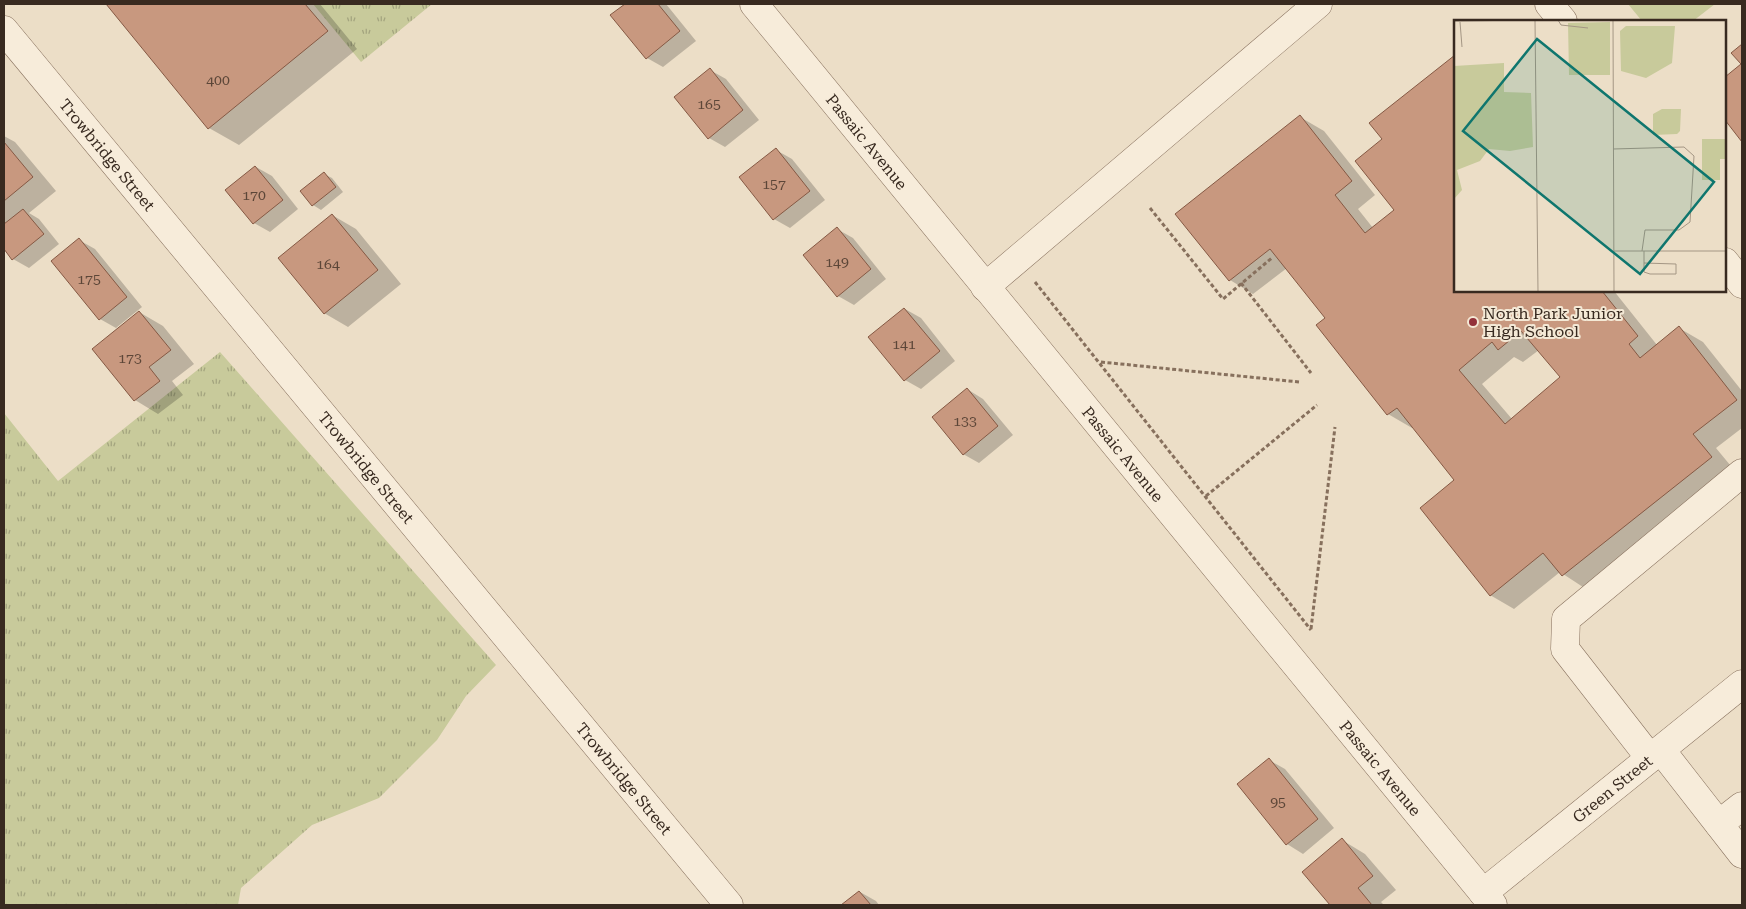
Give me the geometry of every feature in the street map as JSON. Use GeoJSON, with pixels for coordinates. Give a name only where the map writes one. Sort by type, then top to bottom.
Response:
{"type":"FeatureCollection","features":[{"type":"Feature","properties":{"kind":"street","name":"Passaic Avenue"},"geometry":{"type":"LineString","coordinates":[[754,4],[1488,899]]}},
{"type":"Feature","properties":{"kind":"street"},"geometry":{"type":"LineString","coordinates":[[985,287],[1318,4]]}},
{"type":"Feature","properties":{"kind":"street"},"geometry":{"type":"LineString","coordinates":[[1548,4],[1562,20]]}},
{"type":"Feature","properties":{"kind":"street","name":"Trowbridge Street"},"geometry":{"type":"LineString","coordinates":[[4,30],[729,905]]}},
{"type":"Feature","properties":{"kind":"street"},"geometry":{"type":"LineString","coordinates":[[1726,263],[1742,284]]}},
{"type":"Feature","properties":{"kind":"street"},"geometry":{"type":"LineString","coordinates":[[1742,473],[1566,619],[1565,649],[1655,754],[1719,824],[1742,854]]}},
{"type":"Feature","properties":{"kind":"street","name":"Green Street"},"geometry":{"type":"LineString","coordinates":[[1488,899],[1655,754],[1742,684]]}},
{"type":"Feature","properties":{"kind":"street"},"geometry":{"type":"LineString","coordinates":[[1719,824],[1742,806]]}},
{"type":"Feature","properties":{"kind":"path"},"geometry":{"type":"LineString","coordinates":[[1150,208],[1222,299],[1273,257]]}},
{"type":"Feature","properties":{"kind":"path"},"geometry":{"type":"LineString","coordinates":[[1017,260],[1100,362],[1311,630],[1335,427]]}},
{"type":"Feature","properties":{"kind":"path"},"geometry":{"type":"LineString","coordinates":[[1241,284],[1311,373]]}},
{"type":"Feature","properties":{"kind":"path"},"geometry":{"type":"LineString","coordinates":[[1100,362],[1299,382]]}},
{"type":"Feature","properties":{"kind":"path"},"geometry":{"type":"LineString","coordinates":[[1206,496],[1317,405]]}},
{"type":"Feature","properties":{"kind":"green space"},"geometry":{"type":"Polygon","coordinates":[[[313,4],[432,4],[361,62],[313,4]]]}},
{"type":"Feature","properties":{"kind":"green space"},"geometry":{"type":"Polygon","coordinates":[[[1628,4],[1715,4],[1694,20],[1641,20],[1628,4]]]}},
{"type":"Feature","properties":{"kind":"green space"},"geometry":{"type":"Polygon","coordinates":[[[220,352],[496,665],[466,696],[437,740],[379,798],[312,825],[241,888],[238,905],[4,905],[4,413],[58,481],[220,352]]]}},
{"type":"Feature","properties":{"kind":"building"},"geometry":{"type":"Polygon","coordinates":[[[106,4],[305,4],[328,31],[208,129],[106,4]]]}},
{"type":"Feature","properties":{"kind":"building"},"geometry":{"type":"Polygon","coordinates":[[[625,4],[658,4],[680,31],[646,59],[610,15],[625,4]]]}},
{"type":"Feature","properties":{"kind":"building"},"geometry":{"type":"Polygon","coordinates":[[[1742,44],[1742,142],[1726,121],[1726,76],[1741,64],[1731,53],[1742,44]]]}},
{"type":"Feature","properties":{"kind":"building","name":"North Park Junior High School"},"geometry":{"type":"Polygon","coordinates":[[[1454,56],[1454,292],[1603,292],[1638,336],[1629,344],[1640,358],[1679,326],[1737,400],[1693,434],[1712,457],[1562,576],[1543,553],[1490,596],[1420,508],[1454,480],[1397,408],[1387,415],[1316,325],[1325,318],[1270,249],[1229,281],[1175,214],[1300,115],[1352,181],[1335,195],[1365,233],[1394,210],[1355,161],[1382,139],[1369,123],[1454,56]],[[1521,331],[1498,350],[1492,342],[1459,370],[1505,424],[1560,377],[1521,331]]]}},
{"type":"Feature","properties":{"kind":"building"},"geometry":{"type":"Polygon","coordinates":[[[710,68],[743,110],[708,139],[674,97],[710,68]]]}},
{"type":"Feature","properties":{"kind":"building"},"geometry":{"type":"Polygon","coordinates":[[[4,142],[33,177],[4,201],[4,142]]]}},
{"type":"Feature","properties":{"kind":"building"},"geometry":{"type":"Polygon","coordinates":[[[776,148],[810,191],[773,220],[739,177],[776,148]]]}},
{"type":"Feature","properties":{"kind":"building"},"geometry":{"type":"Polygon","coordinates":[[[255,166],[283,200],[253,224],[225,190],[255,166]]]}},
{"type":"Feature","properties":{"kind":"building"},"geometry":{"type":"Polygon","coordinates":[[[324,172],[336,187],[312,206],[300,191],[324,172]]]}},
{"type":"Feature","properties":{"kind":"building"},"geometry":{"type":"Polygon","coordinates":[[[23,209],[44,234],[12,260],[4,249],[4,224],[23,209]]]}},
{"type":"Feature","properties":{"kind":"building"},"geometry":{"type":"Polygon","coordinates":[[[332,214],[378,270],[324,314],[278,258],[332,214]]]}},
{"type":"Feature","properties":{"kind":"building"},"geometry":{"type":"Polygon","coordinates":[[[837,227],[871,269],[837,297],[803,255],[837,227]]]}},
{"type":"Feature","properties":{"kind":"building"},"geometry":{"type":"Polygon","coordinates":[[[79,238],[127,297],[99,320],[51,261],[79,238]]]}},
{"type":"Feature","properties":{"kind":"building"},"geometry":{"type":"Polygon","coordinates":[[[904,308],[940,351],[904,381],[868,337],[904,308]]]}},
{"type":"Feature","properties":{"kind":"building"},"geometry":{"type":"Polygon","coordinates":[[[139,311],[171,350],[149,367],[160,381],[134,401],[92,349],[139,311]]]}},
{"type":"Feature","properties":{"kind":"building"},"geometry":{"type":"Polygon","coordinates":[[[967,388],[998,426],[963,455],[932,417],[967,388]]]}},
{"type":"Feature","properties":{"kind":"building"},"geometry":{"type":"Polygon","coordinates":[[[1269,758],[1318,819],[1286,845],[1237,784],[1269,758]]]}},
{"type":"Feature","properties":{"kind":"building"},"geometry":{"type":"Polygon","coordinates":[[[1342,838],[1373,876],[1358,888],[1372,905],[1330,905],[1302,872],[1342,838]]]}},
{"type":"Feature","properties":{"kind":"building"},"geometry":{"type":"Polygon","coordinates":[[[859,891],[871,905],[841,905],[859,891]]]}},
{"type":"Feature","properties":{"kind":"place","name":"North Park Junior High School"},"geometry":{"type":"Point","coordinates":[1473,322]}}]}
